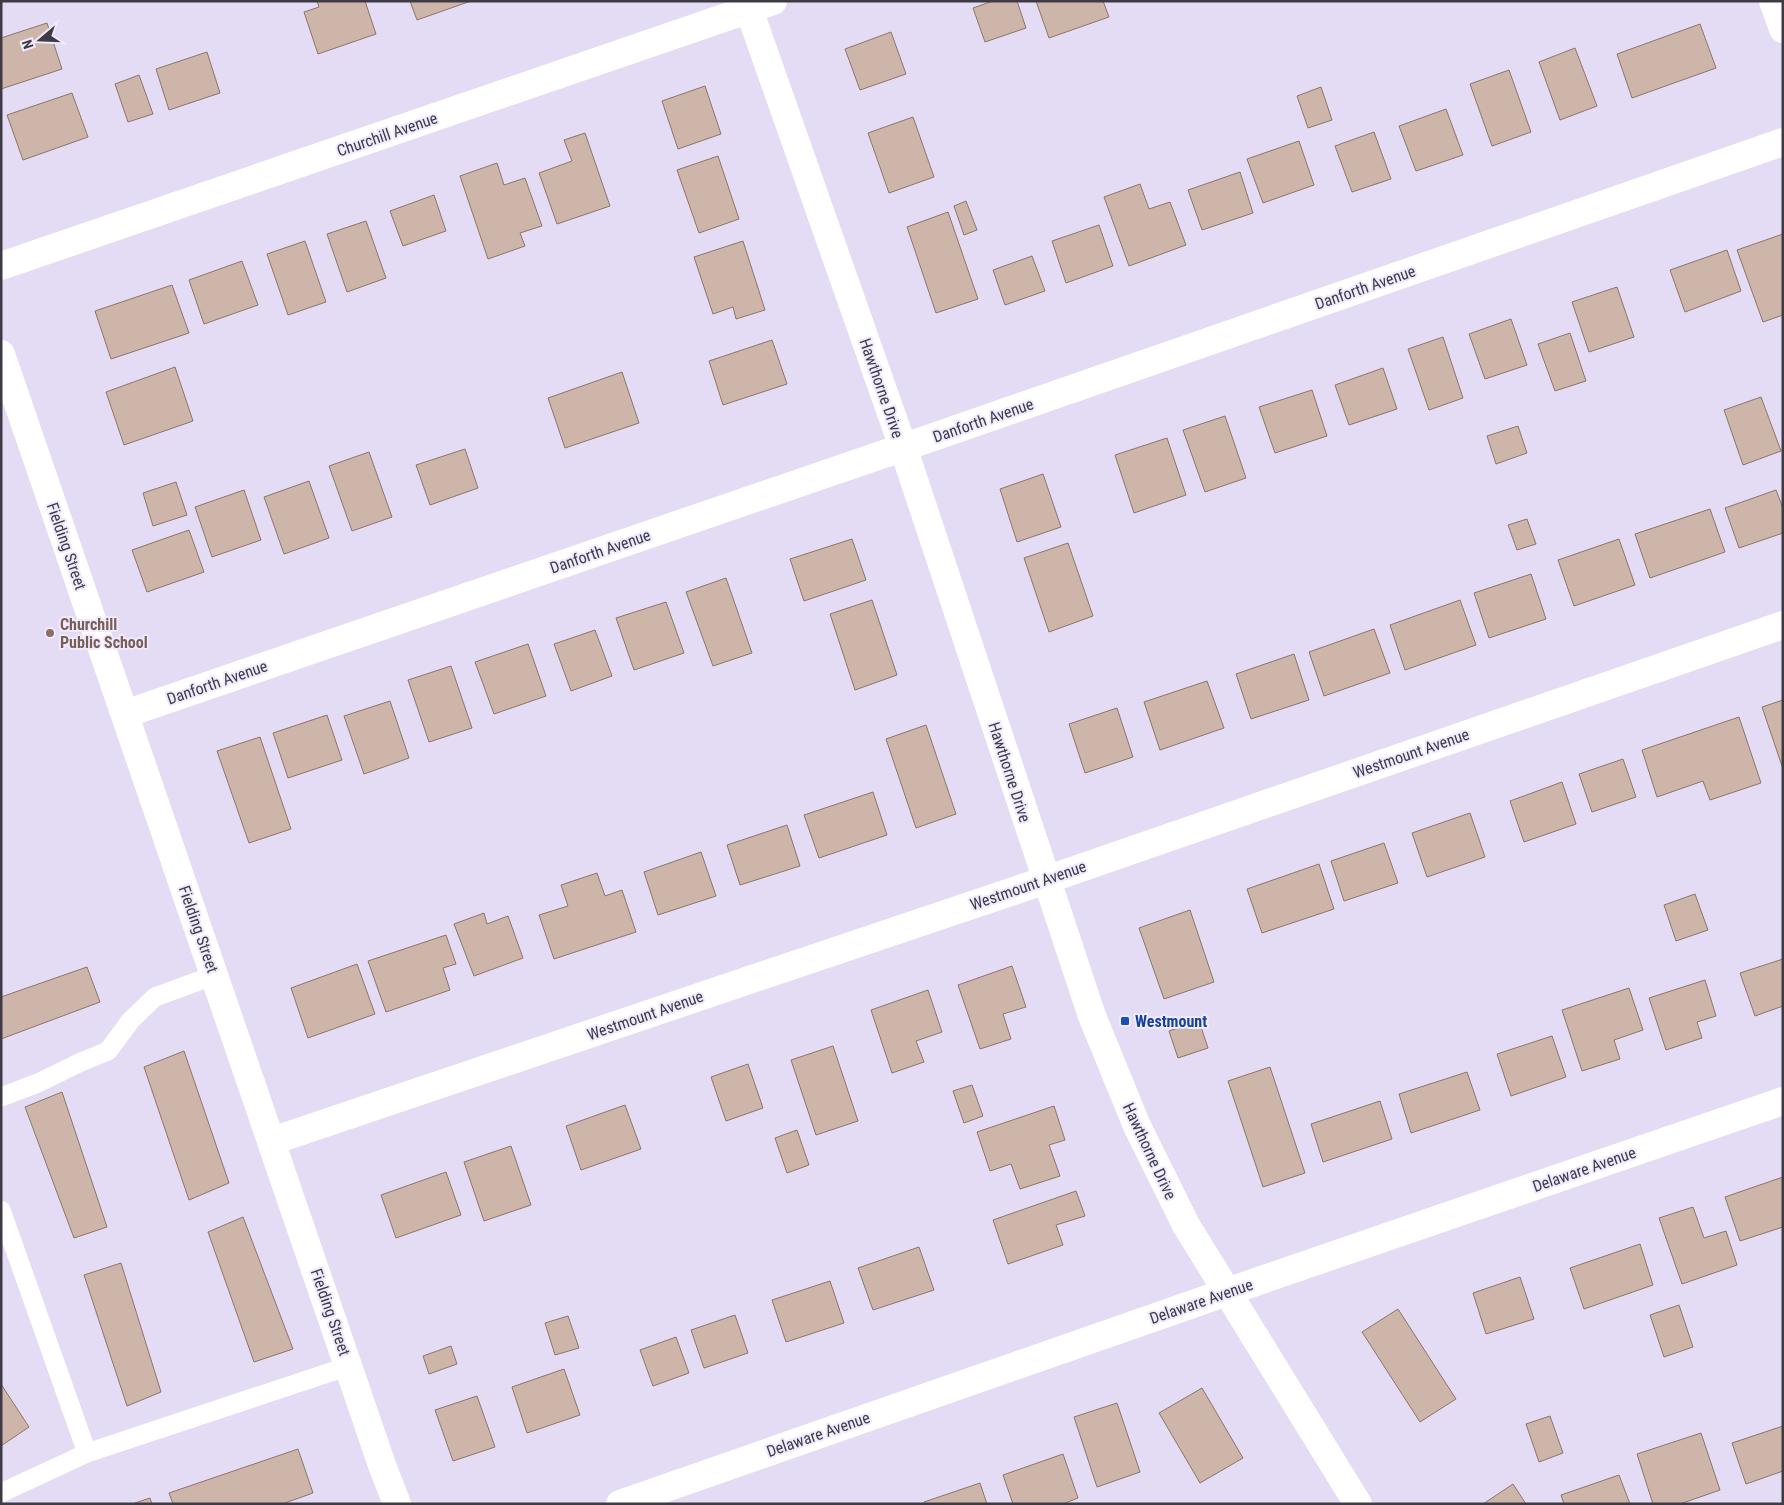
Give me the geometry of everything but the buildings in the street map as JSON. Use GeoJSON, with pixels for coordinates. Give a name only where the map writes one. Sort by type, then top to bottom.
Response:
{"type":"FeatureCollection","features":[{"type":"Feature","properties":{"kind":"street"},"geometry":{"type":"LineString","coordinates":[[1773,1],[1783,29]]}},
{"type":"Feature","properties":{"kind":"street","name":"Churchill Avenue"},"geometry":{"type":"LineString","coordinates":[[1,266],[756,4]]}},
{"type":"Feature","properties":{"kind":"street","name":"Hawthorne Drive"},"geometry":{"type":"LineString","coordinates":[[756,4],[1092,1016],[1137,1126],[1186,1225],[1358,1504]]}},
{"type":"Feature","properties":{"kind":"street","name":"Danforth Avenue"},"geometry":{"type":"LineString","coordinates":[[125,714],[903,448],[1783,142]]}},
{"type":"Feature","properties":{"kind":"street","name":"Fielding Street"},"geometry":{"type":"LineString","coordinates":[[1,354],[7,390],[125,714],[397,1504]]}},
{"type":"Feature","properties":{"kind":"street","name":"Westmount Avenue"},"geometry":{"type":"LineString","coordinates":[[272,1141],[1046,880],[1783,625]]}},
{"type":"Feature","properties":{"kind":"street","name":"Delaware Avenue"},"geometry":{"type":"LineString","coordinates":[[620,1504],[1783,1101]]}},
{"type":"Feature","properties":{"kind":"lane"},"geometry":{"type":"LineString","coordinates":[[1,1097],[38,1083],[108,1051],[131,1020],[155,997],[215,975]]}},
{"type":"Feature","properties":{"kind":"lane"},"geometry":{"type":"LineString","coordinates":[[1,1210],[87,1452]]}},
{"type":"Feature","properties":{"kind":"lane"},"geometry":{"type":"LineString","coordinates":[[1,1493],[87,1452],[349,1366]]}},
{"type":"Feature","properties":{"kind":"place","name":"Churchill Public School"},"geometry":{"type":"Point","coordinates":[50,633]}},
{"type":"Feature","properties":{"kind":"place","name":"Westmount"},"geometry":{"type":"Point","coordinates":[1125,1021]}}]}
